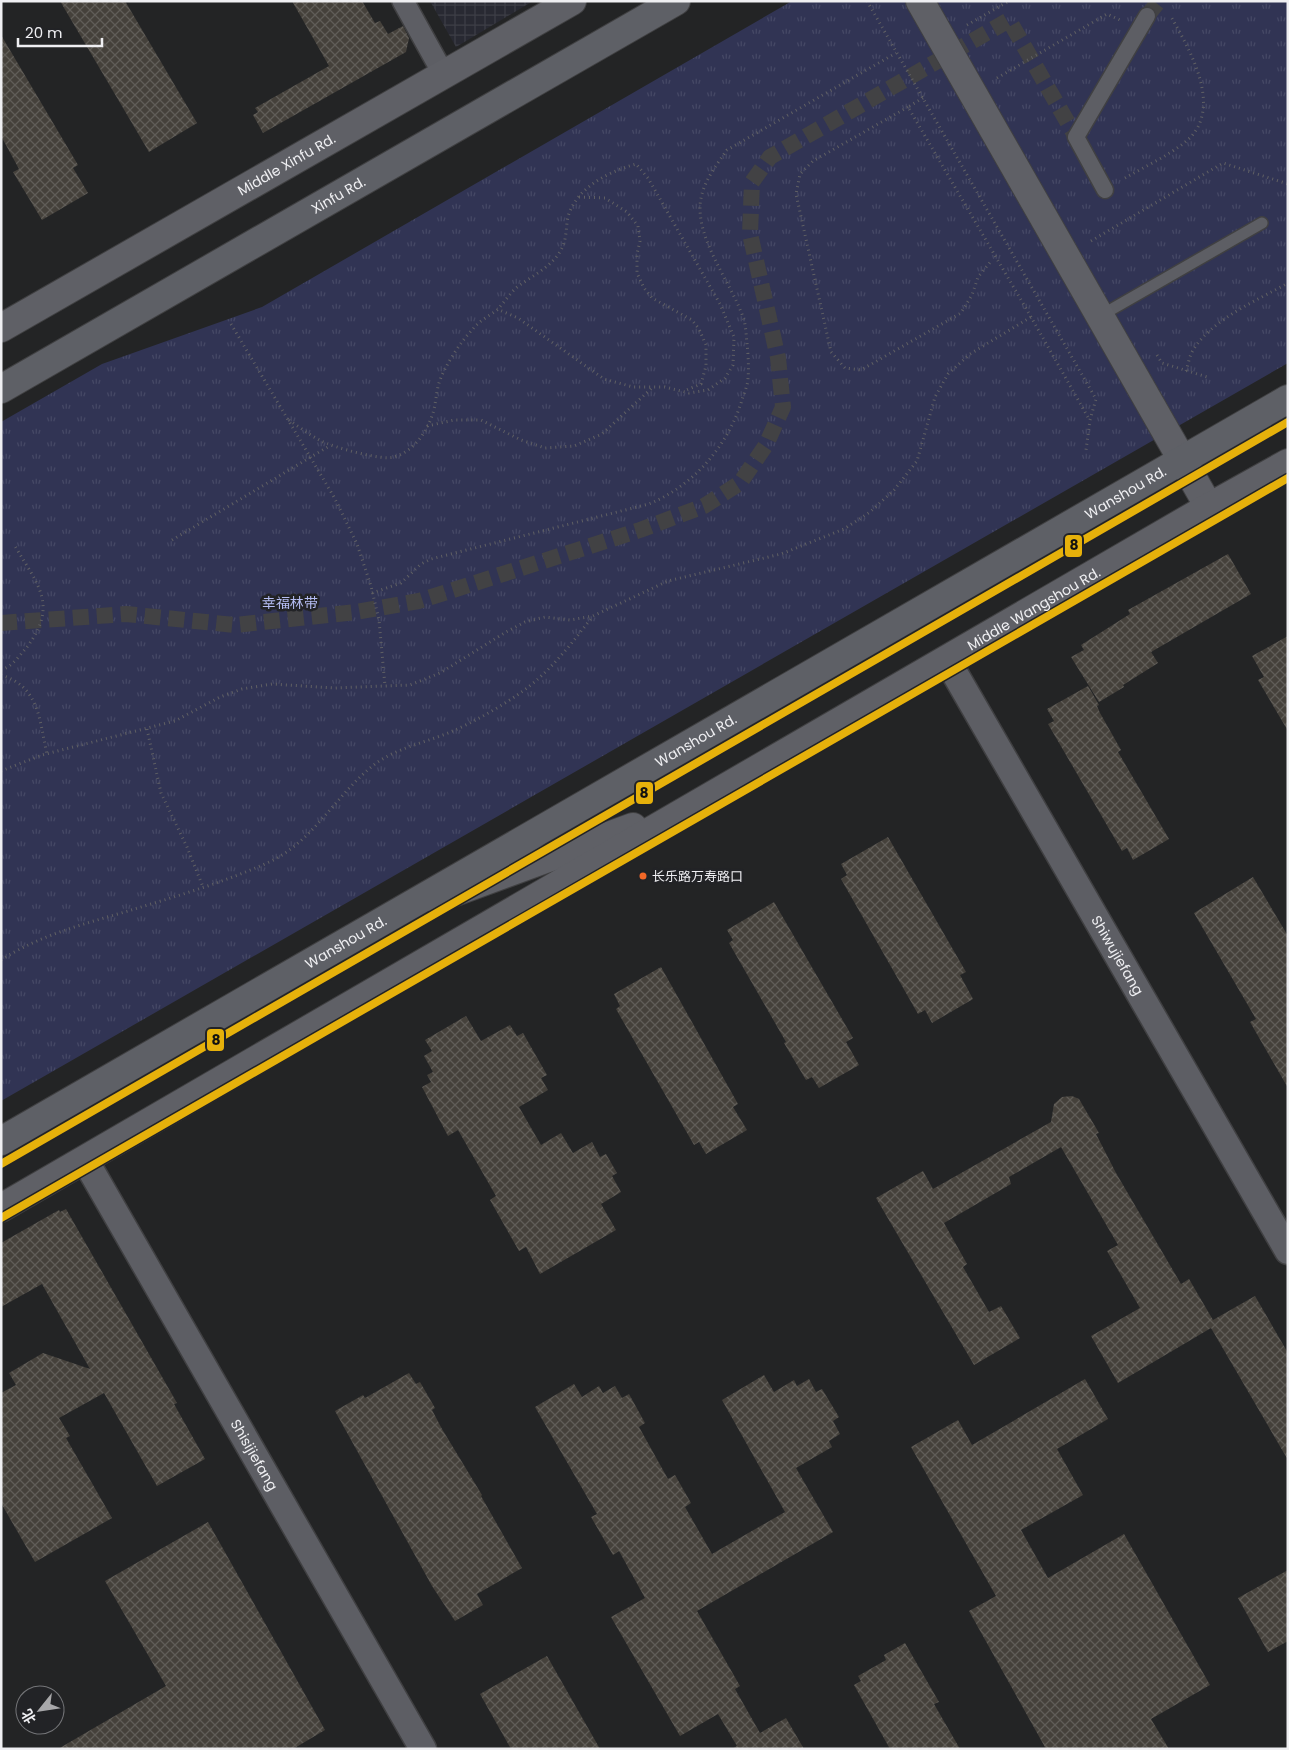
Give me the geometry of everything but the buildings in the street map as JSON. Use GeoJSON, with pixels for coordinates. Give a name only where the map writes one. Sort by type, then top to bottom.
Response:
{"type":"FeatureCollection","features":[{"type":"Feature","properties":{"kind":"main road","name":"Middle Xinfu Rd."},"geometry":{"type":"LineString","coordinates":[[1,328],[572,1]]}},
{"type":"Feature","properties":{"kind":"main road","name":"Xinfu Rd."},"geometry":{"type":"LineString","coordinates":[[1,389],[676,1]]}},
{"type":"Feature","properties":{"kind":"main road"},"geometry":{"type":"LineString","coordinates":[[920,1],[1209,507]]}},
{"type":"Feature","properties":{"kind":"main road","name":"Wanshou Rd."},"geometry":{"type":"LineString","coordinates":[[1,1141],[1288,399]]}},
{"type":"Feature","properties":{"kind":"main road","name":"Middle Wangshou Rd."},"geometry":{"type":"LineString","coordinates":[[1,1208],[1288,463]]}},
{"type":"Feature","properties":{"kind":"main road"},"geometry":{"type":"LineString","coordinates":[[397,913],[702,802]]}},
{"type":"Feature","properties":{"kind":"street"},"geometry":{"type":"LineString","coordinates":[[403,1],[444,75]]}},
{"type":"Feature","properties":{"kind":"street"},"geometry":{"type":"LineString","coordinates":[[1105,190],[1076,137],[1147,16]]}},
{"type":"Feature","properties":{"kind":"street","name":"Shiwujiefang"},"geometry":{"type":"LineString","coordinates":[[947,660],[1288,1252]]}},
{"type":"Feature","properties":{"kind":"street","name":"Shisijiefang"},"geometry":{"type":"LineString","coordinates":[[85,1160],[423,1749]]}},
{"type":"Feature","properties":{"kind":"lane"},"geometry":{"type":"LineString","coordinates":[[1100,316],[1262,223]]}},
{"type":"Feature","properties":{"kind":"path"},"geometry":{"type":"LineString","coordinates":[[867,1],[1096,399],[1090,420],[1086,450]]}},
{"type":"Feature","properties":{"kind":"path"},"geometry":{"type":"LineString","coordinates":[[967,25],[1009,1]]}},
{"type":"Feature","properties":{"kind":"path"},"geometry":{"type":"LineString","coordinates":[[1105,190],[1185,143],[1197,130],[1203,114],[1200,74],[1166,8]]}},
{"type":"Feature","properties":{"kind":"path"},"geometry":{"type":"LineString","coordinates":[[993,70],[997,78],[1107,14]]}},
{"type":"Feature","properties":{"kind":"path"},"geometry":{"type":"LineString","coordinates":[[962,17],[971,33]]}},
{"type":"Feature","properties":{"kind":"path"},"geometry":{"type":"LineString","coordinates":[[372,593],[401,583],[421,564],[432,559],[649,504],[665,497],[680,487],[699,470],[718,449],[731,428],[740,407],[748,379],[748,350],[744,319],[704,232],[700,207],[704,187],[714,168],[727,150],[896,52]]}},
{"type":"Feature","properties":{"kind":"path"},"geometry":{"type":"LineString","coordinates":[[923,98],[813,161],[800,174],[796,194],[831,352],[845,368],[861,370],[961,313],[972,295],[978,277],[992,260]]}},
{"type":"Feature","properties":{"kind":"path"},"geometry":{"type":"LineString","coordinates":[[908,107],[1090,420]]}},
{"type":"Feature","properties":{"kind":"path"},"geometry":{"type":"LineString","coordinates":[[1086,232],[1092,241],[1223,163],[1288,184]]}},
{"type":"Feature","properties":{"kind":"path"},"geometry":{"type":"LineString","coordinates":[[289,420],[320,441],[372,455],[393,458],[410,449],[423,434],[432,414],[440,381],[453,356],[473,328],[497,309],[518,286],[536,275],[558,253],[562,248],[570,211],[579,197],[592,184],[620,168],[636,164],[648,178],[720,304],[734,337],[733,365],[724,378],[708,390],[689,393],[665,387],[633,387],[604,379],[518,318],[497,309]]}},
{"type":"Feature","properties":{"kind":"path"},"geometry":{"type":"LineString","coordinates":[[579,197],[605,198],[627,212],[638,226],[640,241],[637,254],[637,273],[644,288],[652,298],[692,320],[699,329],[706,345],[706,366],[701,384],[684,392]]}},
{"type":"Feature","properties":{"kind":"path"},"geometry":{"type":"LineString","coordinates":[[1186,371],[1191,354],[1202,338],[1215,325],[1288,283]]}},
{"type":"Feature","properties":{"kind":"path"},"geometry":{"type":"LineString","coordinates":[[1,771],[47,754],[175,721],[220,697],[242,689],[272,684],[334,688],[410,684],[440,673],[525,622],[545,617],[570,620],[593,616],[668,581],[781,554],[844,529],[870,512],[894,490],[917,461],[935,397],[948,374],[970,354],[1031,317]]}},
{"type":"Feature","properties":{"kind":"path"},"geometry":{"type":"LineString","coordinates":[[231,324],[334,497],[357,544],[379,620],[385,686]]}},
{"type":"Feature","properties":{"kind":"path"},"geometry":{"type":"LineString","coordinates":[[1153,348],[1162,363],[1207,377]]}},
{"type":"Feature","properties":{"kind":"path"},"geometry":{"type":"LineString","coordinates":[[426,426],[454,420],[481,420],[521,440],[545,448],[574,446],[602,434],[653,386]]}},
{"type":"Feature","properties":{"kind":"path"},"geometry":{"type":"LineString","coordinates":[[172,540],[332,445]]}},
{"type":"Feature","properties":{"kind":"path"},"geometry":{"type":"LineString","coordinates":[[1,670],[13,662],[36,635],[43,616],[42,594],[14,546]]}},
{"type":"Feature","properties":{"kind":"path"},"geometry":{"type":"LineString","coordinates":[[1,960],[22,947],[60,931],[177,896],[268,863],[290,851],[362,775],[376,763],[395,753],[455,730],[497,707],[537,680],[563,654],[593,616]]}},
{"type":"Feature","properties":{"kind":"path"},"geometry":{"type":"LineString","coordinates":[[1,675],[20,684],[32,696],[39,715],[47,754]]}},
{"type":"Feature","properties":{"kind":"path"},"geometry":{"type":"LineString","coordinates":[[147,729],[161,793],[187,847],[202,887]]}},
{"type":"Feature","properties":{"kind":"shaded area"},"geometry":{"type":"Polygon","coordinates":[[[430,1],[533,1],[456,47],[430,1]]]}},
{"type":"Feature","properties":{"kind":"green space","name":"幸福林带"},"geometry":{"type":"Polygon","coordinates":[[[792,1],[1288,1],[1288,363],[1,1101],[1,422],[102,364],[262,307],[792,1]]]}},
{"type":"Feature","properties":{"kind":"tunnel"},"geometry":{"type":"LineString","coordinates":[[1147,16],[1159,1]]}},
{"type":"Feature","properties":{"kind":"tunnel"},"geometry":{"type":"LineString","coordinates":[[1,623],[126,614],[235,625],[356,612],[419,601],[640,530],[704,506],[740,483],[766,445],[783,407],[778,358],[750,234],[752,182],[770,157],[1009,20],[1076,137]]}},
{"type":"Feature","properties":{"kind":"transit line","name":"8"},"geometry":{"type":"LineString","coordinates":[[1,1164],[1288,422]]}},
{"type":"Feature","properties":{"kind":"transit line","name":"8"},"geometry":{"type":"LineString","coordinates":[[1,1218],[1288,478]]}},
{"type":"Feature","properties":{"kind":"place","name":"长乐路万寿路口"},"geometry":{"type":"Point","coordinates":[643,876]}}]}
